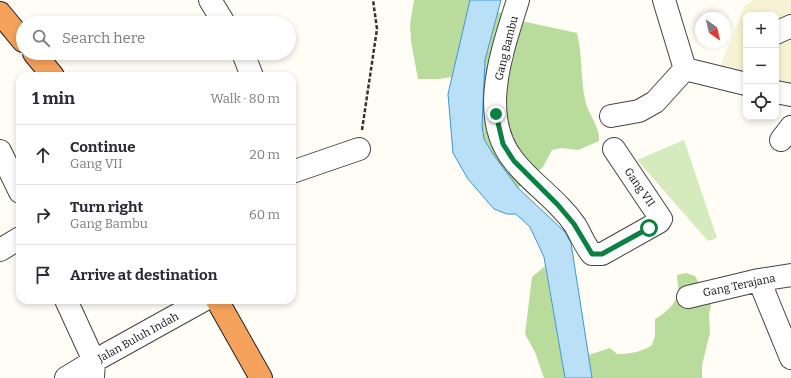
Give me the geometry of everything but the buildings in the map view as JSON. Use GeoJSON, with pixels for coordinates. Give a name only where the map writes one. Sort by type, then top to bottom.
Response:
{"type":"FeatureCollection","features":[{"type":"Feature","properties":{"kind":"highway"},"geometry":{"type":"LineString","coordinates":[[0,13],[16,32]]}},
{"type":"Feature","properties":{"kind":"highway"},"geometry":{"type":"LineString","coordinates":[[40,60],[50,72]]}},
{"type":"Feature","properties":{"kind":"highway"},"geometry":{"type":"LineString","coordinates":[[219,304],[261,378]]}},
{"type":"Feature","properties":{"kind":"street","name":"Gang Bambu"},"geometry":{"type":"LineString","coordinates":[[518,0],[506,38],[497,79],[496,114],[503,144],[514,161],[558,205],[574,224],[592,254]]}},
{"type":"Feature","properties":{"kind":"street"},"geometry":{"type":"LineString","coordinates":[[664,0],[685,69]]}},
{"type":"Feature","properties":{"kind":"street"},"geometry":{"type":"LineString","coordinates":[[213,1],[220,16]]}},
{"type":"Feature","properties":{"kind":"street"},"geometry":{"type":"LineString","coordinates":[[779,32],[791,26]]}},
{"type":"Feature","properties":{"kind":"street"},"geometry":{"type":"LineString","coordinates":[[246,60],[250,72]]}},
{"type":"Feature","properties":{"kind":"street"},"geometry":{"type":"LineString","coordinates":[[685,69],[743,83]]}},
{"type":"Feature","properties":{"kind":"street"},"geometry":{"type":"LineString","coordinates":[[611,116],[639,111],[655,102],[685,69]]}},
{"type":"Feature","properties":{"kind":"street"},"geometry":{"type":"LineString","coordinates":[[779,93],[791,96]]}},
{"type":"Feature","properties":{"kind":"street"},"geometry":{"type":"LineString","coordinates":[[296,171],[360,149]]}},
{"type":"Feature","properties":{"kind":"street","name":"Gang VII"},"geometry":{"type":"LineString","coordinates":[[592,254],[602,254],[659,222],[661,219],[614,149]]}},
{"type":"Feature","properties":{"kind":"street"},"geometry":{"type":"LineString","coordinates":[[0,151],[16,184]]}},
{"type":"Feature","properties":{"kind":"street"},"geometry":{"type":"LineString","coordinates":[[0,250],[16,240]]}},
{"type":"Feature","properties":{"kind":"street","name":"Gang Terajana"},"geometry":{"type":"LineString","coordinates":[[688,297],[759,280],[791,275]]}},
{"type":"Feature","properties":{"kind":"street"},"geometry":{"type":"LineString","coordinates":[[759,280],[791,358]]}},
{"type":"Feature","properties":{"kind":"street","name":"Jalan Buluh Indah"},"geometry":{"type":"LineString","coordinates":[[68,304],[93,370],[198,304]]}},
{"type":"Feature","properties":{"kind":"street"},"geometry":{"type":"LineString","coordinates":[[66,378],[93,370]]}},
{"type":"Feature","properties":{"kind":"path"},"geometry":{"type":"LineString","coordinates":[[360,149],[377,29],[373,0]]}},
{"type":"Feature","properties":{"kind":"shaded area"},"geometry":{"type":"Polygon","coordinates":[[[753,0],[791,0],[791,97],[779,93],[779,12],[743,12],[743,79],[719,69],[728,48],[731,48],[731,39],[745,5],[753,0]]]}},
{"type":"Feature","properties":{"kind":"green space"},"geometry":{"type":"Polygon","coordinates":[[[414,0],[470,0],[452,77],[418,79],[411,41],[410,24],[414,0]]]}},
{"type":"Feature","properties":{"kind":"green space"},"geometry":{"type":"Polygon","coordinates":[[[498,12],[526,22],[577,33],[584,95],[586,104],[599,136],[599,141],[578,150],[561,148],[552,150],[543,167],[518,188],[484,139],[482,126],[485,60],[498,12]]]}},
{"type":"Feature","properties":{"kind":"green space"},"geometry":{"type":"Polygon","coordinates":[[[684,140],[717,238],[708,241],[637,160],[684,140]]]}},
{"type":"Feature","properties":{"kind":"green space"},"geometry":{"type":"Polygon","coordinates":[[[545,266],[565,378],[544,378],[535,352],[525,334],[532,277],[545,266]]]}},
{"type":"Feature","properties":{"kind":"green space"},"geometry":{"type":"Polygon","coordinates":[[[686,273],[695,276],[711,305],[709,314],[710,333],[702,365],[702,378],[592,378],[588,355],[610,348],[617,354],[631,353],[640,351],[652,345],[655,336],[655,319],[665,312],[677,298],[677,275],[686,273]]]}},
{"type":"Feature","properties":{"kind":"water"},"geometry":{"type":"Polygon","coordinates":[[[470,0],[501,0],[485,60],[482,126],[484,139],[518,188],[565,232],[571,243],[592,378],[565,378],[544,257],[530,227],[516,214],[507,214],[494,209],[468,179],[453,153],[448,94],[470,0]]]}},
{"type":"Feature","properties":{"kind":"route"},"geometry":{"type":"LineString","coordinates":[[496,114],[503,144],[514,161],[558,205],[574,224],[592,254],[602,254],[649,228]]}}]}
